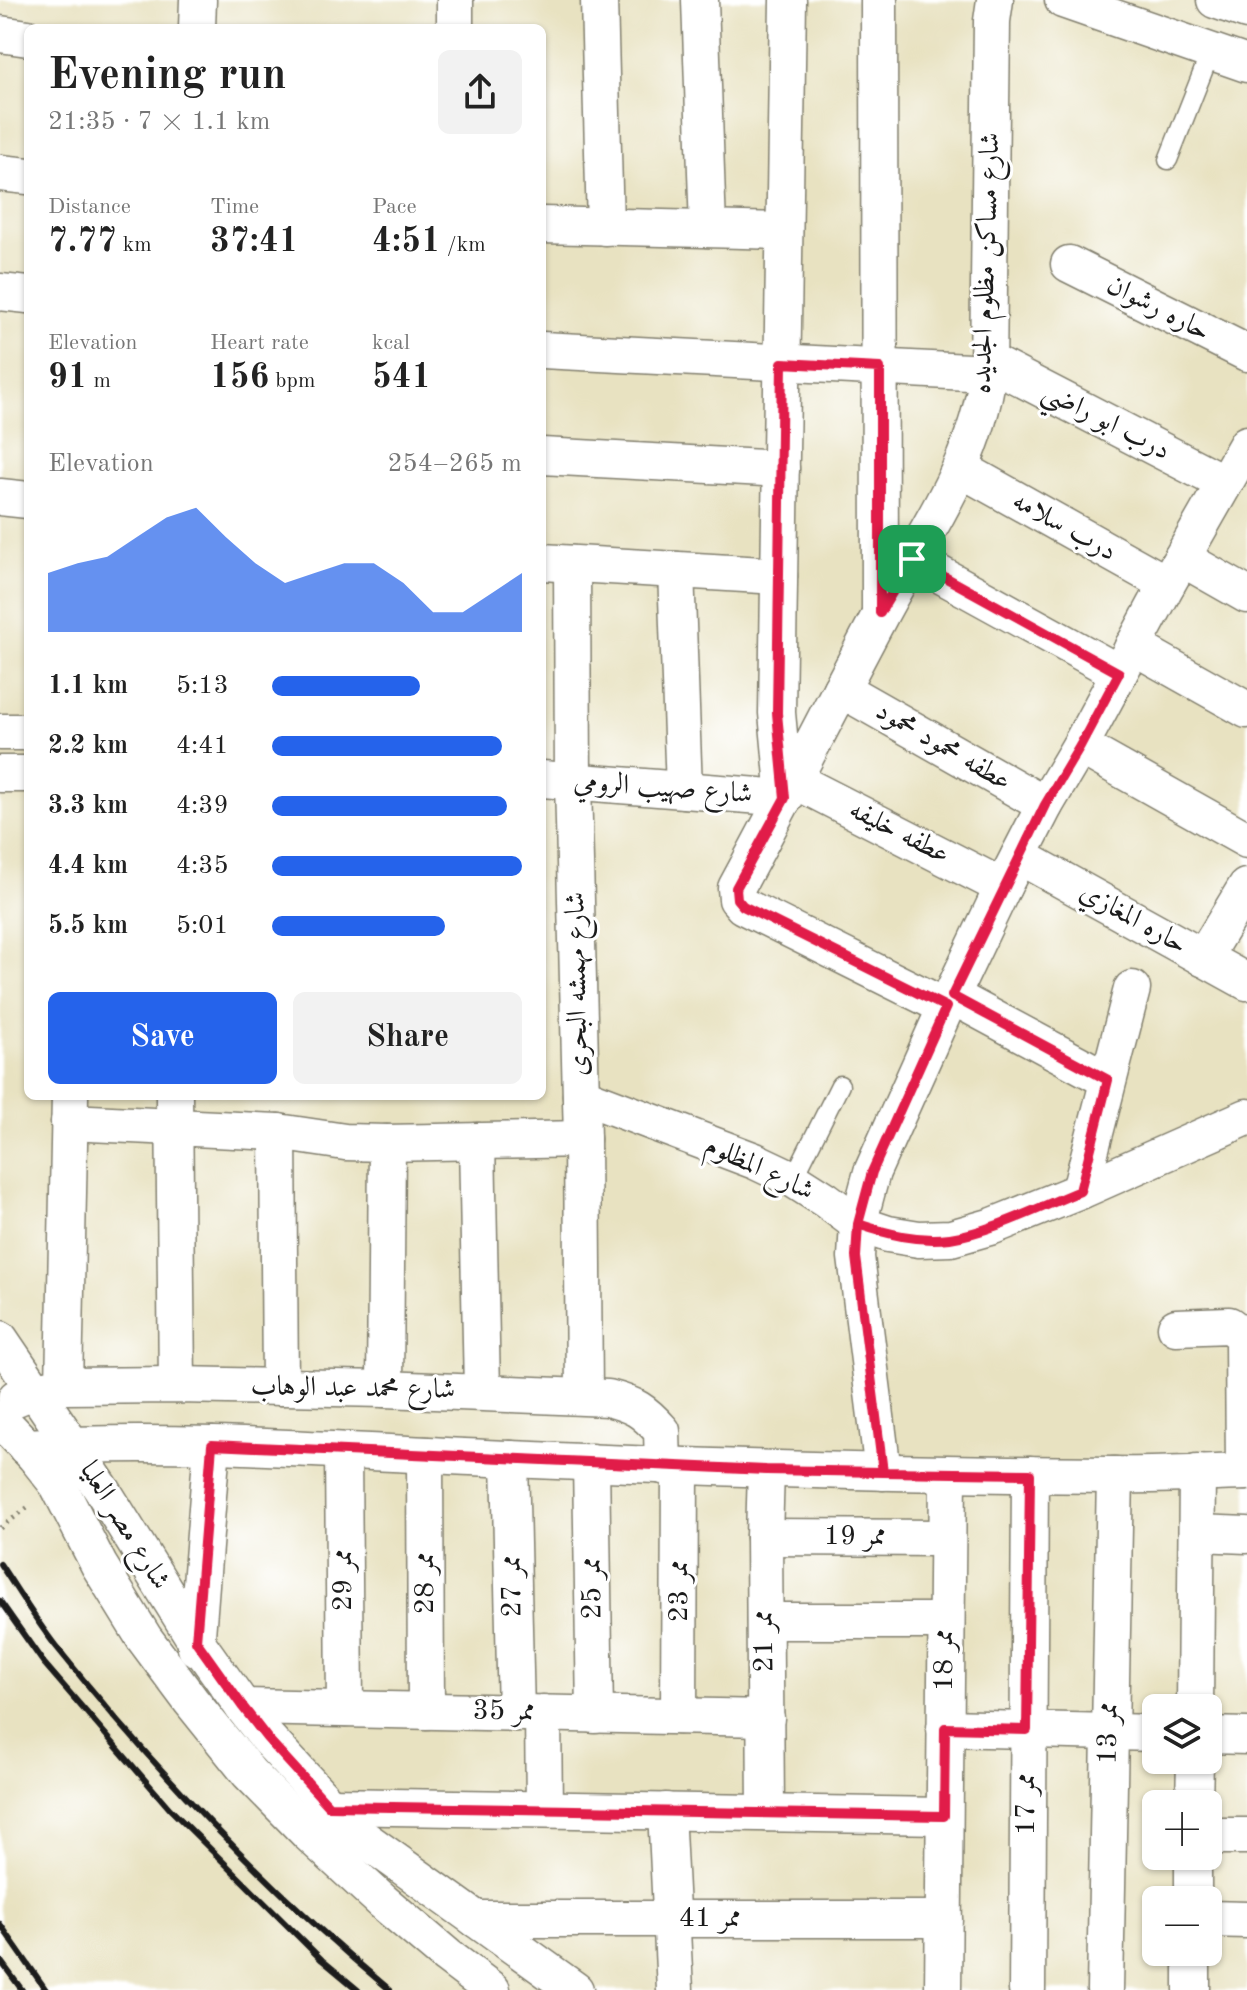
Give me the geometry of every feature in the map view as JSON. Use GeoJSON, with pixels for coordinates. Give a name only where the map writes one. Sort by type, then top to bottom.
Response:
{"type":"FeatureCollection","features":[{"type":"Feature","properties":{"kind":"street"},"geometry":{"type":"LineString","coordinates":[[197,24],[198,0]]}},
{"type":"Feature","properties":{"kind":"street"},"geometry":{"type":"LineString","coordinates":[[455,0],[455,24]]}},
{"type":"Feature","properties":{"kind":"street"},"geometry":{"type":"LineString","coordinates":[[599,0],[605,227]]}},
{"type":"Feature","properties":{"kind":"street"},"geometry":{"type":"LineString","coordinates":[[700,0],[708,229]]}},
{"type":"Feature","properties":{"kind":"street"},"geometry":{"type":"LineString","coordinates":[[788,0],[777,713],[789,789]]}},
{"type":"Feature","properties":{"kind":"street"},"geometry":{"type":"LineString","coordinates":[[879,0],[880,613]]}},
{"type":"Feature","properties":{"kind":"street","name":"شارع مساكن مظلوم الجديده"},"geometry":{"type":"LineString","coordinates":[[949,1001],[743,906],[737,899],[736,888],[880,613],[961,469],[979,422],[988,367],[992,21],[995,0]]}},
{"type":"Feature","properties":{"kind":"street"},"geometry":{"type":"LineString","coordinates":[[1063,0],[1247,64]]}},
{"type":"Feature","properties":{"kind":"street"},"geometry":{"type":"LineString","coordinates":[[1215,0],[1247,11]]}},
{"type":"Feature","properties":{"kind":"street"},"geometry":{"type":"LineString","coordinates":[[0,34],[24,37]]}},
{"type":"Feature","properties":{"kind":"street"},"geometry":{"type":"LineString","coordinates":[[0,173],[24,176]]}},
{"type":"Feature","properties":{"kind":"street"},"geometry":{"type":"LineString","coordinates":[[546,225],[784,231]]}},
{"type":"Feature","properties":{"kind":"street","name":"حاره رشوان"},"geometry":{"type":"LineString","coordinates":[[1069,264],[1247,353]]}},
{"type":"Feature","properties":{"kind":"street"},"geometry":{"type":"LineString","coordinates":[[0,292],[24,295]]}},
{"type":"Feature","properties":{"kind":"street"},"geometry":{"type":"LineString","coordinates":[[546,350],[880,368],[988,367]]}},
{"type":"Feature","properties":{"kind":"street","name":"درب ابو راضي"},"geometry":{"type":"LineString","coordinates":[[988,367],[1237,468]]}},
{"type":"Feature","properties":{"kind":"street"},"geometry":{"type":"LineString","coordinates":[[546,456],[781,469]]}},
{"type":"Feature","properties":{"kind":"street"},"geometry":{"type":"LineString","coordinates":[[883,1472],[856,1257],[858,1224],[872,1172],[949,1001],[1045,805],[1174,571],[1237,468]]}},
{"type":"Feature","properties":{"kind":"street","name":"درب سلامه"},"geometry":{"type":"LineString","coordinates":[[961,469],[1174,571],[1247,595]]}},
{"type":"Feature","properties":{"kind":"street"},"geometry":{"type":"LineString","coordinates":[[0,497],[24,500]]}},
{"type":"Feature","properties":{"kind":"street"},"geometry":{"type":"LineString","coordinates":[[912,559],[1126,660],[1247,710]]}},
{"type":"Feature","properties":{"kind":"street"},"geometry":{"type":"LineString","coordinates":[[557,563],[779,576]]}},
{"type":"Feature","properties":{"kind":"street","name":"شارع مهمشه البحرى"},"geometry":{"type":"LineString","coordinates":[[557,563],[558,781],[581,1095],[584,1396]]}},
{"type":"Feature","properties":{"kind":"street"},"geometry":{"type":"LineString","coordinates":[[676,570],[684,790]]}},
{"type":"Feature","properties":{"kind":"street","name":"عطفه محمود محمود"},"geometry":{"type":"LineString","coordinates":[[841,689],[1045,805]]}},
{"type":"Feature","properties":{"kind":"street"},"geometry":{"type":"LineString","coordinates":[[0,732],[24,732]]}},
{"type":"Feature","properties":{"kind":"street"},"geometry":{"type":"LineString","coordinates":[[1080,746],[1247,840]]}},
{"type":"Feature","properties":{"kind":"street"},"geometry":{"type":"LineString","coordinates":[[0,774],[24,774]]}},
{"type":"Feature","properties":{"kind":"street","name":"شارع صهيب الرومي"},"geometry":{"type":"LineString","coordinates":[[558,781],[684,790],[789,789]]}},
{"type":"Feature","properties":{"kind":"street","name":"عطفه خليفه"},"geometry":{"type":"LineString","coordinates":[[789,789],[1003,887]]}},
{"type":"Feature","properties":{"kind":"street","name":"حاره المغازي"},"geometry":{"type":"LineString","coordinates":[[1019,856],[1247,982]]}},
{"type":"Feature","properties":{"kind":"street"},"geometry":{"type":"LineString","coordinates":[[1203,958],[1246,887]]}},
{"type":"Feature","properties":{"kind":"street"},"geometry":{"type":"LineString","coordinates":[[1080,1191],[1132,989]]}},
{"type":"Feature","properties":{"kind":"street"},"geometry":{"type":"LineString","coordinates":[[949,1001],[1108,1080]]}},
{"type":"Feature","properties":{"kind":"street","name":"شارع المظلوم"},"geometry":{"type":"LineString","coordinates":[[581,1095],[755,1161],[793,1179],[858,1224],[888,1234],[919,1239],[951,1238],[993,1226],[1247,1117]]}},
{"type":"Feature","properties":{"kind":"street"},"geometry":{"type":"LineString","coordinates":[[49,1388],[70,1109],[174,1111],[345,1142],[582,1139]]}},
{"type":"Feature","properties":{"kind":"street"},"geometry":{"type":"LineString","coordinates":[[174,1111],[177,1385]]}},
{"type":"Feature","properties":{"kind":"street"},"geometry":{"type":"LineString","coordinates":[[278,1132],[280,1387]]}},
{"type":"Feature","properties":{"kind":"street"},"geometry":{"type":"LineString","coordinates":[[477,1141],[482,1392]]}},
{"type":"Feature","properties":{"kind":"street"},"geometry":{"type":"LineString","coordinates":[[385,1389],[387,1143]]}},
{"type":"Feature","properties":{"kind":"street"},"geometry":{"type":"LineString","coordinates":[[26,1447],[212,1445],[766,1470],[948,1474],[1245,1472],[1243,1338],[1229,1325],[1176,1327]]}},
{"type":"Feature","properties":{"kind":"street","name":"شارع مصر العليا"},"geometry":{"type":"LineString","coordinates":[[0,1339],[49,1388],[73,1445],[196,1641],[267,1738],[352,1830],[575,1990]]}},
{"type":"Feature","properties":{"kind":"street","name":"شارع محمد عبد الوهاب"},"geometry":{"type":"LineString","coordinates":[[0,1405],[49,1388],[177,1385],[608,1398],[631,1404],[648,1416],[662,1431],[672,1466]]}},
{"type":"Feature","properties":{"kind":"street","name":"شارع مصر العليا"},"geometry":{"type":"LineString","coordinates":[[0,1419],[58,1485],[99,1565],[144,1638],[249,1773],[382,1901],[492,1990]]}},
{"type":"Feature","properties":{"kind":"street"},"geometry":{"type":"LineString","coordinates":[[191,1701],[212,1445]]}},
{"type":"Feature","properties":{"kind":"street","name":"ممر 29"},"geometry":{"type":"LineString","coordinates":[[343,1451],[345,1709]]}},
{"type":"Feature","properties":{"kind":"street","name":"ممر 28"},"geometry":{"type":"LineString","coordinates":[[425,1455],[426,1711]]}},
{"type":"Feature","properties":{"kind":"street","name":"ممر 27"},"geometry":{"type":"LineString","coordinates":[[510,1459],[530,1713],[544,1809]]}},
{"type":"Feature","properties":{"kind":"street","name":"ممر 25"},"geometry":{"type":"LineString","coordinates":[[591,1462],[595,1715]]}},
{"type":"Feature","properties":{"kind":"street","name":"ممر 23"},"geometry":{"type":"LineString","coordinates":[[672,1466],[679,1716]]}},
{"type":"Feature","properties":{"kind":"street","name":"ممر 21"},"geometry":{"type":"LineString","coordinates":[[766,1470],[766,1813]]}},
{"type":"Feature","properties":{"kind":"street"},"geometry":{"type":"LineString","coordinates":[[1195,1694],[1197,1473]]}},
{"type":"Feature","properties":{"kind":"street","name":"ممر 18"},"geometry":{"type":"LineString","coordinates":[[943,1990],[948,1474]]}},
{"type":"Feature","properties":{"kind":"street","name":"ممر 17"},"geometry":{"type":"LineString","coordinates":[[1027,1990],[1030,1474]]}},
{"type":"Feature","properties":{"kind":"street","name":"ممر 13"},"geometry":{"type":"LineString","coordinates":[[1105,1990],[1115,1475]]}},
{"type":"Feature","properties":{"kind":"street"},"geometry":{"type":"LineString","coordinates":[[1198,1533],[1247,1535]]}},
{"type":"Feature","properties":{"kind":"street","name":"ممر 19"},"geometry":{"type":"LineString","coordinates":[[764,1537],[946,1538]]}},
{"type":"Feature","properties":{"kind":"street"},"geometry":{"type":"LineString","coordinates":[[765,1621],[945,1621]]}},
{"type":"Feature","properties":{"kind":"street","name":"ممر 35"},"geometry":{"type":"LineString","coordinates":[[243,1707],[766,1718]]}},
{"type":"Feature","properties":{"kind":"street"},"geometry":{"type":"LineString","coordinates":[[945,1728],[1142,1733]]}},
{"type":"Feature","properties":{"kind":"street"},"geometry":{"type":"LineString","coordinates":[[1222,1735],[1247,1736]]}},
{"type":"Feature","properties":{"kind":"street"},"geometry":{"type":"LineString","coordinates":[[329,1806],[944,1816]]}},
{"type":"Feature","properties":{"kind":"street"},"geometry":{"type":"LineString","coordinates":[[666,1811],[675,1990]]}},
{"type":"Feature","properties":{"kind":"street"},"geometry":{"type":"LineString","coordinates":[[1222,1836],[1247,1836]]}},
{"type":"Feature","properties":{"kind":"street","name":"ممر 41"},"geometry":{"type":"LineString","coordinates":[[476,1919],[944,1919]]}},
{"type":"Feature","properties":{"kind":"street"},"geometry":{"type":"LineString","coordinates":[[1222,1919],[1247,1920]]}},
{"type":"Feature","properties":{"kind":"street"},"geometry":{"type":"LineString","coordinates":[[1192,1966],[1192,1990]]}},
{"type":"Feature","properties":{"kind":"lane"},"geometry":{"type":"LineString","coordinates":[[1168,160],[1211,51]]}},
{"type":"Feature","properties":{"kind":"lane"},"geometry":{"type":"LineString","coordinates":[[793,1179],[840,1085]]}},
{"type":"Feature","properties":{"kind":"railway"},"geometry":{"type":"LineString","coordinates":[[0,1564],[55,1645],[173,1782],[256,1869],[390,1990]]}},
{"type":"Feature","properties":{"kind":"railway"},"geometry":{"type":"LineString","coordinates":[[0,1601],[43,1662],[170,1809],[322,1960],[358,1990]]}},
{"type":"Feature","properties":{"kind":"railway"},"geometry":{"type":"LineString","coordinates":[[0,1924],[46,1990]]}},
{"type":"Feature","properties":{"kind":"railway"},"geometry":{"type":"LineString","coordinates":[[0,1960],[22,1990]]}},
{"type":"Feature","properties":{"kind":"route"},"geometry":{"type":"LineString","coordinates":[[912,559],[880,613],[880,368],[782,363],[777,713],[785,798],[736,888],[737,899],[743,906],[946,1007],[872,1172],[858,1224],[856,1257],[883,1472],[766,1470],[212,1445],[196,1641],[267,1738],[329,1806],[944,1816],[945,1728],[1027,1730],[1030,1474],[883,1472],[870,1365],[856,1257],[858,1224],[888,1234],[919,1239],[951,1238],[993,1226],[1080,1191],[1108,1080],[952,996],[1045,805],[1119,673],[912,559]]}}]}
